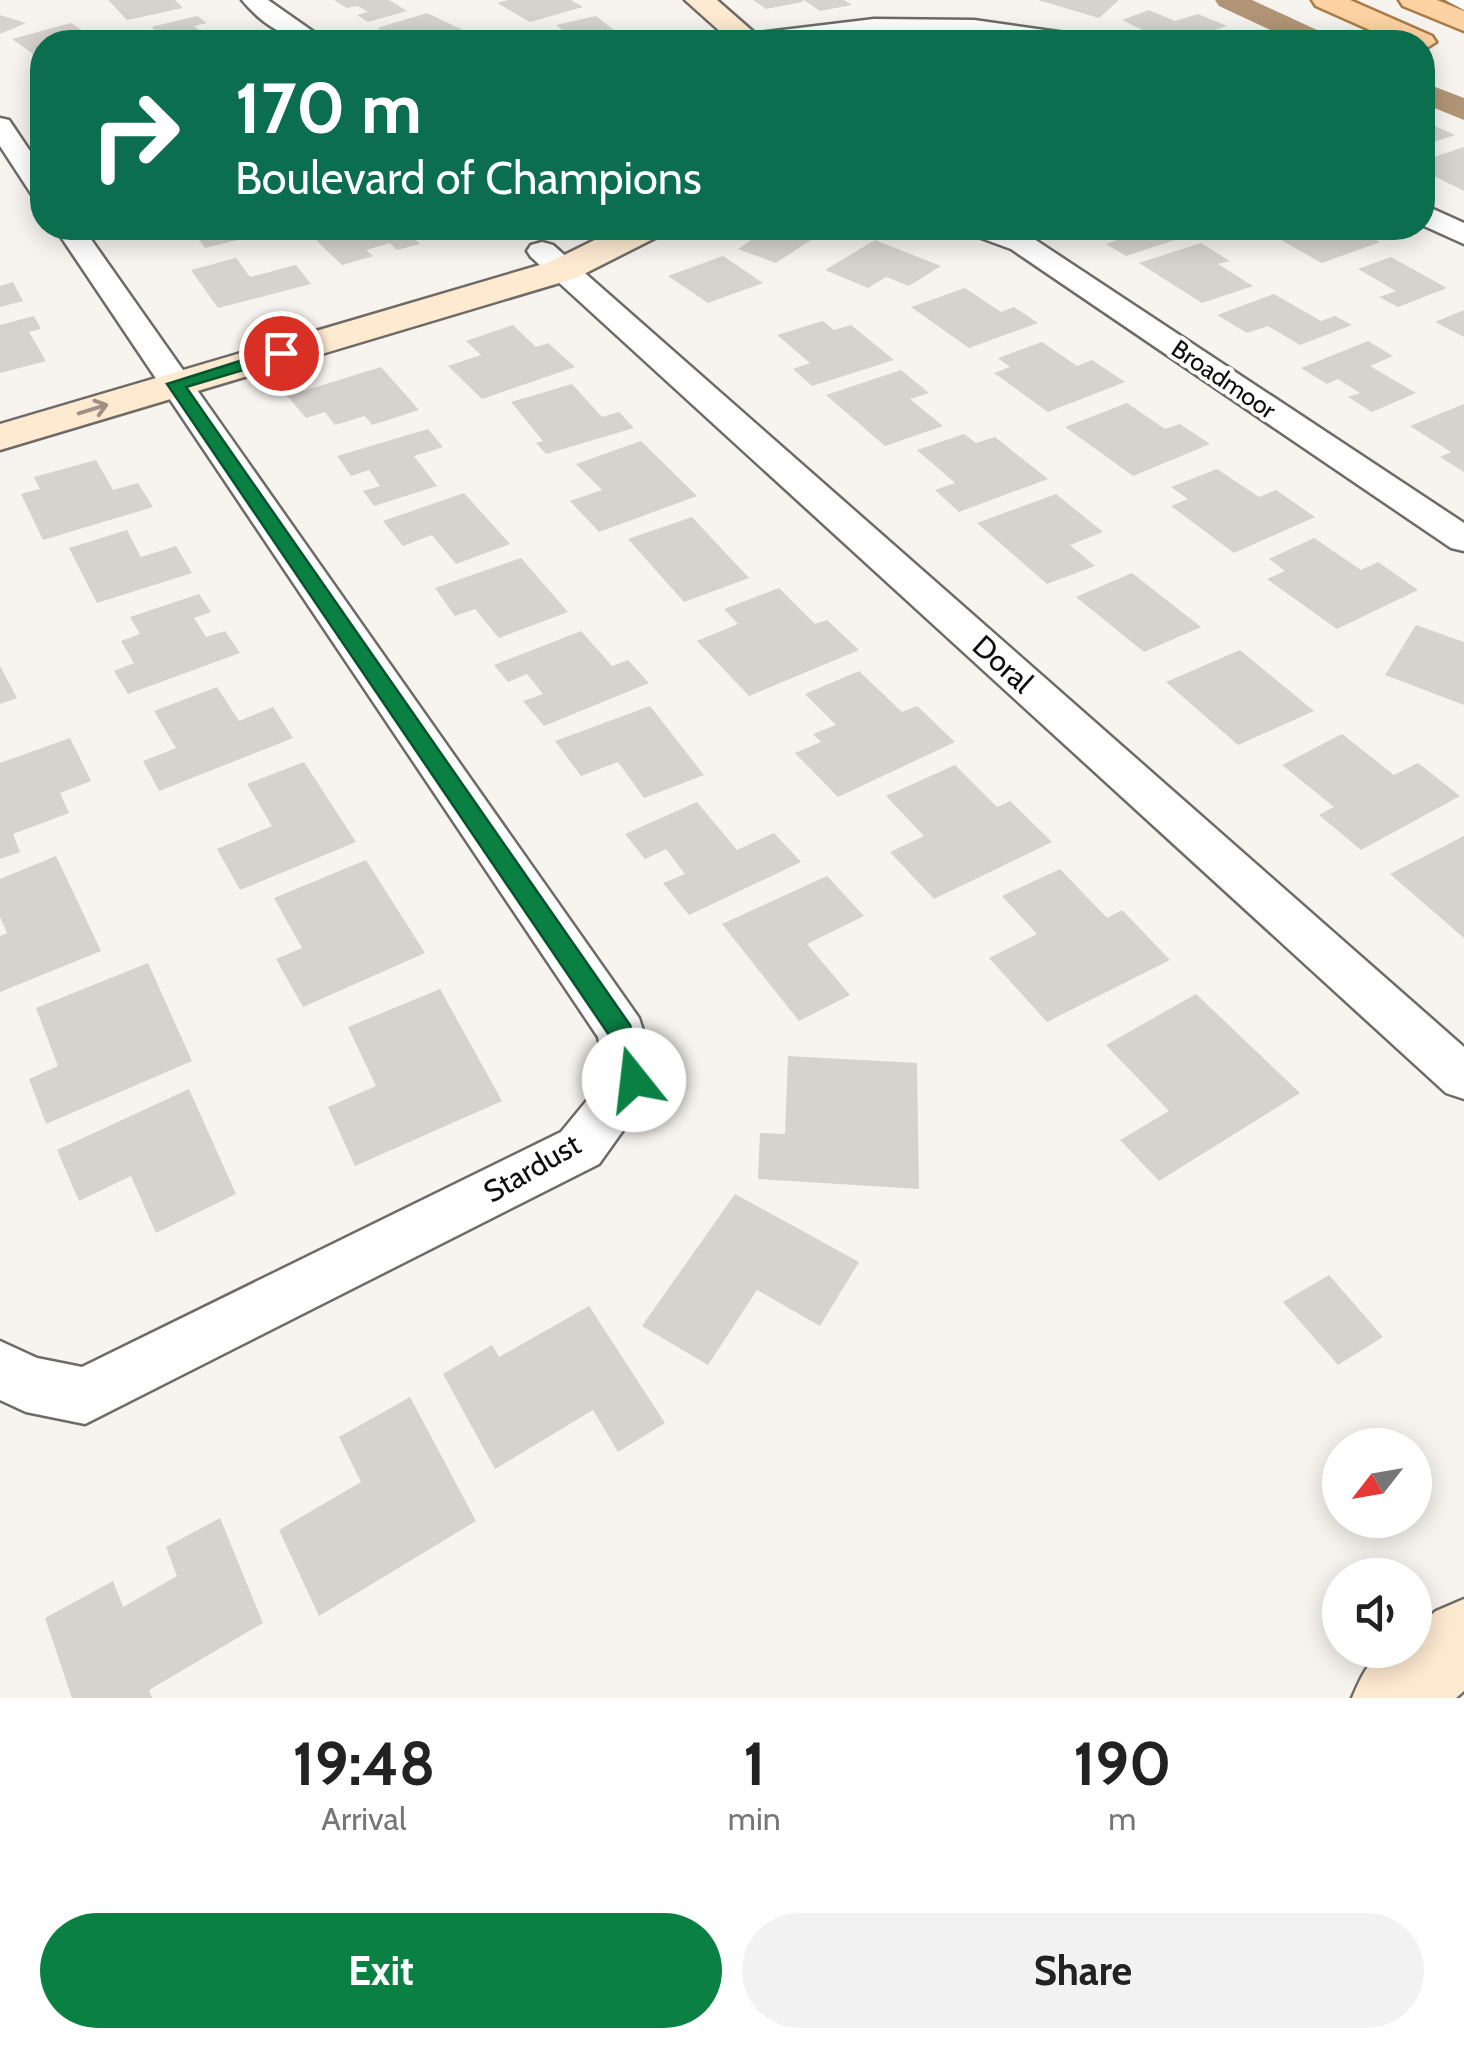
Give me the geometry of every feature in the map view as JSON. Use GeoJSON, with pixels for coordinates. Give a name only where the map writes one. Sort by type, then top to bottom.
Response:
{"type":"FeatureCollection","features":[{"type":"Feature","properties":{"kind":"main road"},"geometry":{"type":"LineString","coordinates":[[1326,0],[1393,30]]}},
{"type":"Feature","properties":{"kind":"main road"},"geometry":{"type":"LineString","coordinates":[[1413,0],[1464,22]]}},
{"type":"Feature","properties":{"kind":"street"},"geometry":{"type":"LineString","coordinates":[[254,0],[295,30]]}},
{"type":"Feature","properties":{"kind":"street"},"geometry":{"type":"LineString","coordinates":[[699,0],[735,30]]}},
{"type":"Feature","properties":{"kind":"street"},"geometry":{"type":"LineString","coordinates":[[1457,0],[1464,3]]}},
{"type":"Feature","properties":{"kind":"street"},"geometry":{"type":"LineString","coordinates":[[843,30],[874,26],[989,30]]}},
{"type":"Feature","properties":{"kind":"street"},"geometry":{"type":"LineString","coordinates":[[0,126],[30,171]]}},
{"type":"Feature","properties":{"kind":"street"},"geometry":{"type":"LineString","coordinates":[[1435,220],[1464,235]]}},
{"type":"Feature","properties":{"kind":"street","name":"Stardust"},"geometry":{"type":"LineString","coordinates":[[13,1376],[85,1396],[580,1148],[634,1080],[621,1032],[77,240]]}},
{"type":"Feature","properties":{"kind":"street"},"geometry":{"type":"LineString","coordinates":[[552,260],[572,240]]}},
{"type":"Feature","properties":{"kind":"street"},"geometry":{"type":"LineString","coordinates":[[0,405],[167,371],[611,240]]}},
{"type":"Feature","properties":{"kind":"street","name":"Broadmoor"},"geometry":{"type":"LineString","coordinates":[[1014,240],[1464,540]]}},
{"type":"Feature","properties":{"kind":"street","name":"Doral"},"geometry":{"type":"LineString","coordinates":[[552,260],[1464,1078]]}},
{"type":"Feature","properties":{"kind":"street"},"geometry":{"type":"LineString","coordinates":[[0,437],[167,371]]}},
{"type":"Feature","properties":{"kind":"street"},"geometry":{"type":"LineString","coordinates":[[1393,1698],[1464,1639]]}},
{"type":"Feature","properties":{"kind":"building"},"geometry":{"type":"Polygon","coordinates":[[[108,0],[175,0],[183,8],[127,20],[108,0]]]}},
{"type":"Feature","properties":{"kind":"building"},"geometry":{"type":"Polygon","coordinates":[[[334,0],[389,0],[407,11],[368,22],[357,15],[368,12],[358,6],[347,8],[334,0]]]}},
{"type":"Feature","properties":{"kind":"building"},"geometry":{"type":"Polygon","coordinates":[[[571,0],[583,7],[530,22],[497,3],[571,0]]]}},
{"type":"Feature","properties":{"kind":"building"},"geometry":{"type":"Polygon","coordinates":[[[753,0],[803,0],[803,2],[766,9],[753,0]]]}},
{"type":"Feature","properties":{"kind":"building"},"geometry":{"type":"Polygon","coordinates":[[[804,0],[844,0],[852,5],[820,11],[804,0]]]}},
{"type":"Feature","properties":{"kind":"building"},"geometry":{"type":"Polygon","coordinates":[[[1038,0],[1119,0],[1099,18],[1038,0]]]}},
{"type":"Feature","properties":{"kind":"building"},"geometry":{"type":"Polygon","coordinates":[[[1149,10],[1175,21],[1198,14],[1227,26],[1215,30],[1142,30],[1122,20],[1149,10]]]}},
{"type":"Feature","properties":{"kind":"building"},"geometry":{"type":"Polygon","coordinates":[[[427,13],[463,30],[381,30],[377,28],[427,13]]]}},
{"type":"Feature","properties":{"kind":"building"},"geometry":{"type":"Polygon","coordinates":[[[0,15],[26,23],[0,34],[0,15]]]}},
{"type":"Feature","properties":{"kind":"building"},"geometry":{"type":"Polygon","coordinates":[[[197,16],[207,23],[194,26],[199,30],[151,27],[197,16]]]}},
{"type":"Feature","properties":{"kind":"building"},"geometry":{"type":"Polygon","coordinates":[[[596,16],[614,30],[562,30],[556,25],[596,16]]]}},
{"type":"Feature","properties":{"kind":"building"},"geometry":{"type":"Polygon","coordinates":[[[71,23],[82,30],[45,30],[71,23]]]}},
{"type":"Feature","properties":{"kind":"building"},"geometry":{"type":"Polygon","coordinates":[[[30,34],[30,52],[12,39],[30,34]]]}},
{"type":"Feature","properties":{"kind":"building"},"geometry":{"type":"Polygon","coordinates":[[[1435,126],[1455,135],[1435,142],[1435,126]]]}},
{"type":"Feature","properties":{"kind":"building"},"geometry":{"type":"Polygon","coordinates":[[[1464,147],[1464,191],[1435,176],[1435,157],[1464,147]]]}},
{"type":"Feature","properties":{"kind":"building"},"geometry":{"type":"Polygon","coordinates":[[[199,240],[238,240],[205,248],[199,240]]]}},
{"type":"Feature","properties":{"kind":"building"},"geometry":{"type":"Polygon","coordinates":[[[316,240],[416,240],[420,244],[397,250],[390,243],[366,250],[373,256],[342,265],[316,240]]]}},
{"type":"Feature","properties":{"kind":"building"},"geometry":{"type":"Polygon","coordinates":[[[752,240],[811,240],[776,263],[738,249],[752,240]]]}},
{"type":"Feature","properties":{"kind":"building"},"geometry":{"type":"Polygon","coordinates":[[[875,240],[941,266],[909,286],[886,277],[868,288],[825,270],[875,240]]]}},
{"type":"Feature","properties":{"kind":"building"},"geometry":{"type":"Polygon","coordinates":[[[1116,240],[1175,240],[1126,256],[1106,244],[1116,240]]]}},
{"type":"Feature","properties":{"kind":"building"},"geometry":{"type":"Polygon","coordinates":[[[1281,240],[1380,242],[1322,263],[1281,240]]]}},
{"type":"Feature","properties":{"kind":"building"},"geometry":{"type":"Polygon","coordinates":[[[1201,243],[1230,261],[1218,264],[1253,286],[1202,303],[1139,263],[1201,243]]]}},
{"type":"Feature","properties":{"kind":"building"},"geometry":{"type":"Polygon","coordinates":[[[723,256],[763,283],[708,303],[668,276],[723,256]]]}},
{"type":"Feature","properties":{"kind":"building"},"geometry":{"type":"Polygon","coordinates":[[[1391,257],[1447,288],[1398,307],[1379,297],[1396,291],[1358,269],[1391,257]]]}},
{"type":"Feature","properties":{"kind":"building"},"geometry":{"type":"Polygon","coordinates":[[[236,258],[250,277],[296,265],[311,284],[218,308],[191,270],[236,258]]]}},
{"type":"Feature","properties":{"kind":"building"},"geometry":{"type":"Polygon","coordinates":[[[13,282],[23,301],[0,307],[0,286],[13,282]]]}},
{"type":"Feature","properties":{"kind":"building"},"geometry":{"type":"Polygon","coordinates":[[[965,288],[1001,312],[1014,307],[1038,323],[969,348],[911,307],[965,288]]]}},
{"type":"Feature","properties":{"kind":"building"},"geometry":{"type":"Polygon","coordinates":[[[1274,294],[1321,321],[1335,316],[1352,325],[1300,345],[1268,326],[1247,333],[1217,315],[1274,294]]]}},
{"type":"Feature","properties":{"kind":"building"},"geometry":{"type":"Polygon","coordinates":[[[1464,310],[1464,337],[1435,322],[1464,310]]]}},
{"type":"Feature","properties":{"kind":"building"},"geometry":{"type":"Polygon","coordinates":[[[34,316],[41,329],[29,332],[46,361],[0,373],[0,325],[34,316]]]}},
{"type":"Feature","properties":{"kind":"building"},"geometry":{"type":"Polygon","coordinates":[[[823,321],[834,330],[851,325],[894,360],[812,386],[793,369],[810,363],[777,335],[823,321]]]}},
{"type":"Feature","properties":{"kind":"building"},"geometry":{"type":"Polygon","coordinates":[[[513,325],[536,347],[548,343],[575,367],[482,399],[448,366],[481,355],[466,341],[513,325]]]}},
{"type":"Feature","properties":{"kind":"building"},"geometry":{"type":"Polygon","coordinates":[[[1368,341],[1393,356],[1370,366],[1416,393],[1372,412],[1348,397],[1360,393],[1338,379],[1327,384],[1301,368],[1368,341]]]}},
{"type":"Feature","properties":{"kind":"building"},"geometry":{"type":"Polygon","coordinates":[[[1042,342],[1077,366],[1092,360],[1125,382],[1048,412],[994,373],[1010,367],[998,358],[1042,342]]]}},
{"type":"Feature","properties":{"kind":"building"},"geometry":{"type":"Polygon","coordinates":[[[381,367],[419,410],[372,425],[365,416],[335,425],[325,412],[306,418],[287,396],[381,367]]]}},
{"type":"Feature","properties":{"kind":"building"},"geometry":{"type":"Polygon","coordinates":[[[901,370],[929,393],[910,399],[943,426],[885,446],[826,395],[901,370]]]}},
{"type":"Feature","properties":{"kind":"building"},"geometry":{"type":"Polygon","coordinates":[[[572,384],[602,417],[619,412],[634,428],[546,454],[536,443],[543,441],[511,402],[572,384]]]}},
{"type":"Feature","properties":{"kind":"building"},"geometry":{"type":"Polygon","coordinates":[[[1127,403],[1165,429],[1180,424],[1210,444],[1133,476],[1065,427],[1127,403]]]}},
{"type":"Feature","properties":{"kind":"building"},"geometry":{"type":"Polygon","coordinates":[[[1464,404],[1464,472],[1440,457],[1451,452],[1410,426],[1464,404]]]}},
{"type":"Feature","properties":{"kind":"building"},"geometry":{"type":"Polygon","coordinates":[[[428,429],[443,447],[414,456],[437,486],[374,506],[363,491],[380,486],[369,470],[351,476],[337,456],[428,429]]]}},
{"type":"Feature","properties":{"kind":"building"},"geometry":{"type":"Polygon","coordinates":[[[964,434],[976,443],[995,437],[1048,479],[959,512],[935,490],[955,483],[917,450],[964,434]]]}},
{"type":"Feature","properties":{"kind":"building"},"geometry":{"type":"Polygon","coordinates":[[[641,441],[697,496],[599,532],[570,501],[602,490],[576,464],[641,441]]]}},
{"type":"Feature","properties":{"kind":"building"},"geometry":{"type":"Polygon","coordinates":[[[96,460],[113,490],[138,483],[153,507],[43,540],[21,494],[40,489],[34,477],[96,460]]]}},
{"type":"Feature","properties":{"kind":"building"},"geometry":{"type":"Polygon","coordinates":[[[1217,469],[1259,497],[1276,490],[1315,517],[1234,553],[1171,506],[1188,499],[1171,487],[1217,469]]]}},
{"type":"Feature","properties":{"kind":"building"},"geometry":{"type":"Polygon","coordinates":[[[464,493],[510,544],[456,564],[432,535],[403,546],[383,521],[464,493]]]}},
{"type":"Feature","properties":{"kind":"building"},"geometry":{"type":"Polygon","coordinates":[[[1056,494],[1103,532],[1070,545],[1095,566],[1047,584],[977,523],[1056,494]]]}},
{"type":"Feature","properties":{"kind":"building"},"geometry":{"type":"Polygon","coordinates":[[[692,517],[749,578],[684,602],[628,539],[692,517]]]}},
{"type":"Feature","properties":{"kind":"building"},"geometry":{"type":"Polygon","coordinates":[[[127,530],[141,557],[176,546],[192,573],[97,603],[69,548],[127,530]]]}},
{"type":"Feature","properties":{"kind":"building"},"geometry":{"type":"Polygon","coordinates":[[[1314,538],[1361,570],[1378,562],[1418,590],[1337,629],[1267,579],[1285,571],[1269,559],[1314,538]]]}},
{"type":"Feature","properties":{"kind":"building"},"geometry":{"type":"Polygon","coordinates":[[[521,558],[568,612],[499,638],[475,609],[455,616],[435,588],[521,558]]]}},
{"type":"Feature","properties":{"kind":"building"},"geometry":{"type":"Polygon","coordinates":[[[1132,573],[1201,627],[1144,652],[1076,597],[1132,573]]]}},
{"type":"Feature","properties":{"kind":"building"},"geometry":{"type":"Polygon","coordinates":[[[779,588],[815,624],[827,620],[859,650],[749,696],[697,641],[738,624],[724,609],[779,588]]]}},
{"type":"Feature","properties":{"kind":"building"},"geometry":{"type":"Polygon","coordinates":[[[199,594],[211,612],[194,618],[206,637],[225,631],[240,653],[128,694],[114,671],[134,663],[121,641],[140,634],[130,617],[199,594]]]}},
{"type":"Feature","properties":{"kind":"building"},"geometry":{"type":"Polygon","coordinates":[[[1416,625],[1464,642],[1464,705],[1385,675],[1416,625]]]}},
{"type":"Feature","properties":{"kind":"building"},"geometry":{"type":"Polygon","coordinates":[[[581,631],[612,666],[628,660],[649,683],[544,726],[523,701],[543,694],[527,674],[508,682],[494,665],[581,631]]]}},
{"type":"Feature","properties":{"kind":"building"},"geometry":{"type":"Polygon","coordinates":[[[1240,650],[1314,711],[1238,745],[1166,682],[1240,650]]]}},
{"type":"Feature","properties":{"kind":"building"},"geometry":{"type":"Polygon","coordinates":[[[0,666],[17,698],[0,704],[0,666]]]}},
{"type":"Feature","properties":{"kind":"building"},"geometry":{"type":"Polygon","coordinates":[[[859,671],[902,712],[917,706],[955,742],[838,797],[795,753],[821,742],[813,734],[836,725],[805,694],[859,671]]]}},
{"type":"Feature","properties":{"kind":"building"},"geometry":{"type":"Polygon","coordinates":[[[217,687],[239,721],[273,707],[293,738],[159,791],[143,761],[176,748],[154,711],[217,687]]]}},
{"type":"Feature","properties":{"kind":"building"},"geometry":{"type":"Polygon","coordinates":[[[650,706],[704,775],[644,798],[618,762],[581,776],[555,741],[650,706]]]}},
{"type":"Feature","properties":{"kind":"building"},"geometry":{"type":"Polygon","coordinates":[[[1342,734],[1394,775],[1418,763],[1460,796],[1361,850],[1319,815],[1334,807],[1282,765],[1342,734]]]}},
{"type":"Feature","properties":{"kind":"building"},"geometry":{"type":"Polygon","coordinates":[[[70,738],[91,781],[60,793],[69,813],[13,834],[20,852],[0,859],[0,763],[70,738]]]}},
{"type":"Feature","properties":{"kind":"building"},"geometry":{"type":"Polygon","coordinates":[[[304,762],[356,842],[240,890],[217,849],[272,826],[247,784],[304,762]]]}},
{"type":"Feature","properties":{"kind":"building"},"geometry":{"type":"Polygon","coordinates":[[[955,765],[997,807],[1010,801],[1052,842],[934,899],[890,852],[924,836],[886,796],[955,765]]]}},
{"type":"Feature","properties":{"kind":"building"},"geometry":{"type":"Polygon","coordinates":[[[697,802],[737,850],[774,833],[801,862],[689,915],[663,883],[685,874],[666,849],[645,859],[625,834],[697,802]]]}},
{"type":"Feature","properties":{"kind":"building"},"geometry":{"type":"Polygon","coordinates":[[[1464,836],[1464,938],[1390,874],[1464,836]]]}},
{"type":"Feature","properties":{"kind":"building"},"geometry":{"type":"Polygon","coordinates":[[[56,856],[101,951],[0,992],[0,936],[7,933],[0,917],[0,879],[56,856]]]}},
{"type":"Feature","properties":{"kind":"building"},"geometry":{"type":"Polygon","coordinates":[[[366,860],[425,953],[303,1007],[276,959],[302,948],[274,898],[366,860]]]}},
{"type":"Feature","properties":{"kind":"building"},"geometry":{"type":"Polygon","coordinates":[[[1060,869],[1107,918],[1122,910],[1170,960],[1047,1022],[989,958],[1037,934],[1002,896],[1060,869]]]}},
{"type":"Feature","properties":{"kind":"building"},"geometry":{"type":"Polygon","coordinates":[[[827,876],[864,916],[807,944],[850,995],[799,1021],[722,924],[827,876]]]}},
{"type":"Feature","properties":{"kind":"building"},"geometry":{"type":"Polygon","coordinates":[[[148,963],[192,1061],[46,1124],[29,1079],[58,1066],[36,1008],[148,963]]]}},
{"type":"Feature","properties":{"kind":"building"},"geometry":{"type":"Polygon","coordinates":[[[440,989],[502,1101],[355,1166],[328,1107],[376,1086],[348,1027],[440,989]]]}},
{"type":"Feature","properties":{"kind":"building"},"geometry":{"type":"Polygon","coordinates":[[[1196,994],[1300,1093],[1159,1181],[1120,1140],[1169,1111],[1106,1045],[1196,994]]]}},
{"type":"Feature","properties":{"kind":"building"},"geometry":{"type":"Polygon","coordinates":[[[788,1056],[917,1063],[919,1189],[758,1179],[760,1133],[785,1134],[788,1056]]]}},
{"type":"Feature","properties":{"kind":"building"},"geometry":{"type":"Polygon","coordinates":[[[189,1089],[236,1194],[156,1233],[131,1176],[79,1201],[57,1150],[189,1089]]]}},
{"type":"Feature","properties":{"kind":"building"},"geometry":{"type":"Polygon","coordinates":[[[735,1194],[859,1262],[820,1326],[757,1290],[708,1365],[642,1326],[735,1194]]]}},
{"type":"Feature","properties":{"kind":"building"},"geometry":{"type":"Polygon","coordinates":[[[1329,1275],[1383,1337],[1338,1365],[1283,1302],[1329,1275]]]}},
{"type":"Feature","properties":{"kind":"building"},"geometry":{"type":"Polygon","coordinates":[[[589,1306],[665,1423],[618,1452],[593,1410],[495,1469],[443,1374],[492,1345],[499,1357],[589,1306]]]}},
{"type":"Feature","properties":{"kind":"building"},"geometry":{"type":"Polygon","coordinates":[[[410,1397],[476,1521],[319,1616],[279,1530],[361,1482],[339,1437],[410,1397]]]}},
{"type":"Feature","properties":{"kind":"building"},"geometry":{"type":"Polygon","coordinates":[[[220,1518],[263,1623],[149,1690],[152,1698],[72,1698],[45,1618],[113,1581],[123,1607],[177,1576],[166,1547],[220,1518]]]}},
{"type":"Feature","properties":{"kind":"waterway"},"geometry":{"type":"LineString","coordinates":[[1229,0],[1293,30]]}},
{"type":"Feature","properties":{"kind":"waterway"},"geometry":{"type":"LineString","coordinates":[[1435,97],[1464,110]]}},
{"type":"Feature","properties":{"kind":"route"},"geometry":{"type":"LineString","coordinates":[[281,353],[176,384],[621,1032],[634,1080]]}}]}
